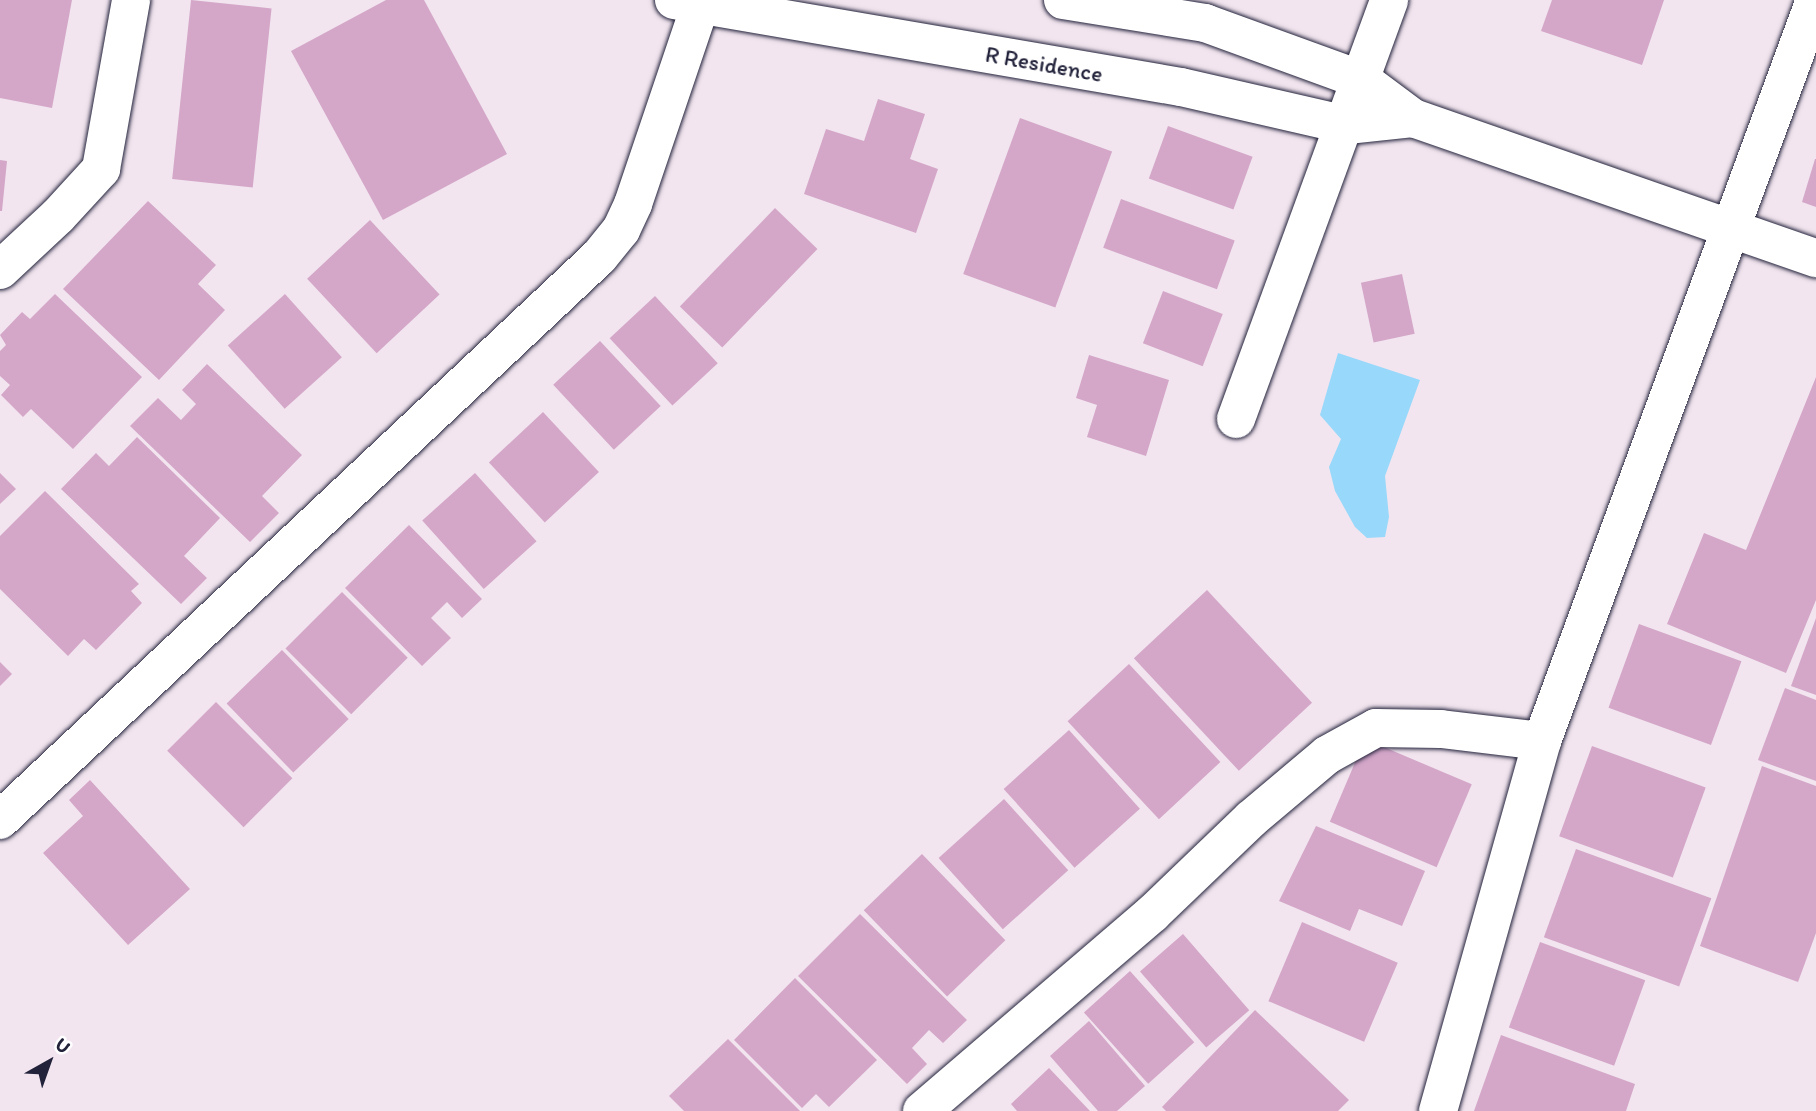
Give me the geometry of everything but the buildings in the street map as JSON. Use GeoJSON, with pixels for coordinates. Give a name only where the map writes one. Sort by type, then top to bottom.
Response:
{"type":"FeatureCollection","features":[{"type":"Feature","properties":{"kind":"street"},"geometry":{"type":"LineString","coordinates":[[0,270],[68,207],[101,169],[131,0]]}},
{"type":"Feature","properties":{"kind":"street"},"geometry":{"type":"LineString","coordinates":[[1063,0],[1205,23],[1362,80],[1413,118],[1816,258]]}},
{"type":"Feature","properties":{"kind":"street"},"geometry":{"type":"LineString","coordinates":[[1236,419],[1347,125],[1389,0]]}},
{"type":"Feature","properties":{"kind":"street"},"geometry":{"type":"LineString","coordinates":[[0,820],[599,257],[621,230],[633,204],[692,2]]}},
{"type":"Feature","properties":{"kind":"street","name":"R Residence"},"geometry":{"type":"LineString","coordinates":[[692,2],[1181,88],[1347,125],[1413,118]]}},
{"type":"Feature","properties":{"kind":"street"},"geometry":{"type":"LineString","coordinates":[[1438,1111],[1542,741],[1810,4]]}},
{"type":"Feature","properties":{"kind":"street"},"geometry":{"type":"LineString","coordinates":[[922,1111],[1153,914],[1251,819],[1327,755],[1376,728],[1441,729],[1542,741]]}},
{"type":"Feature","properties":{"kind":"water"},"geometry":{"type":"Polygon","coordinates":[[[1338,353],[1420,380],[1385,476],[1389,517],[1385,537],[1367,538],[1355,527],[1335,491],[1329,467],[1341,439],[1320,415],[1338,353]]]}}]}
